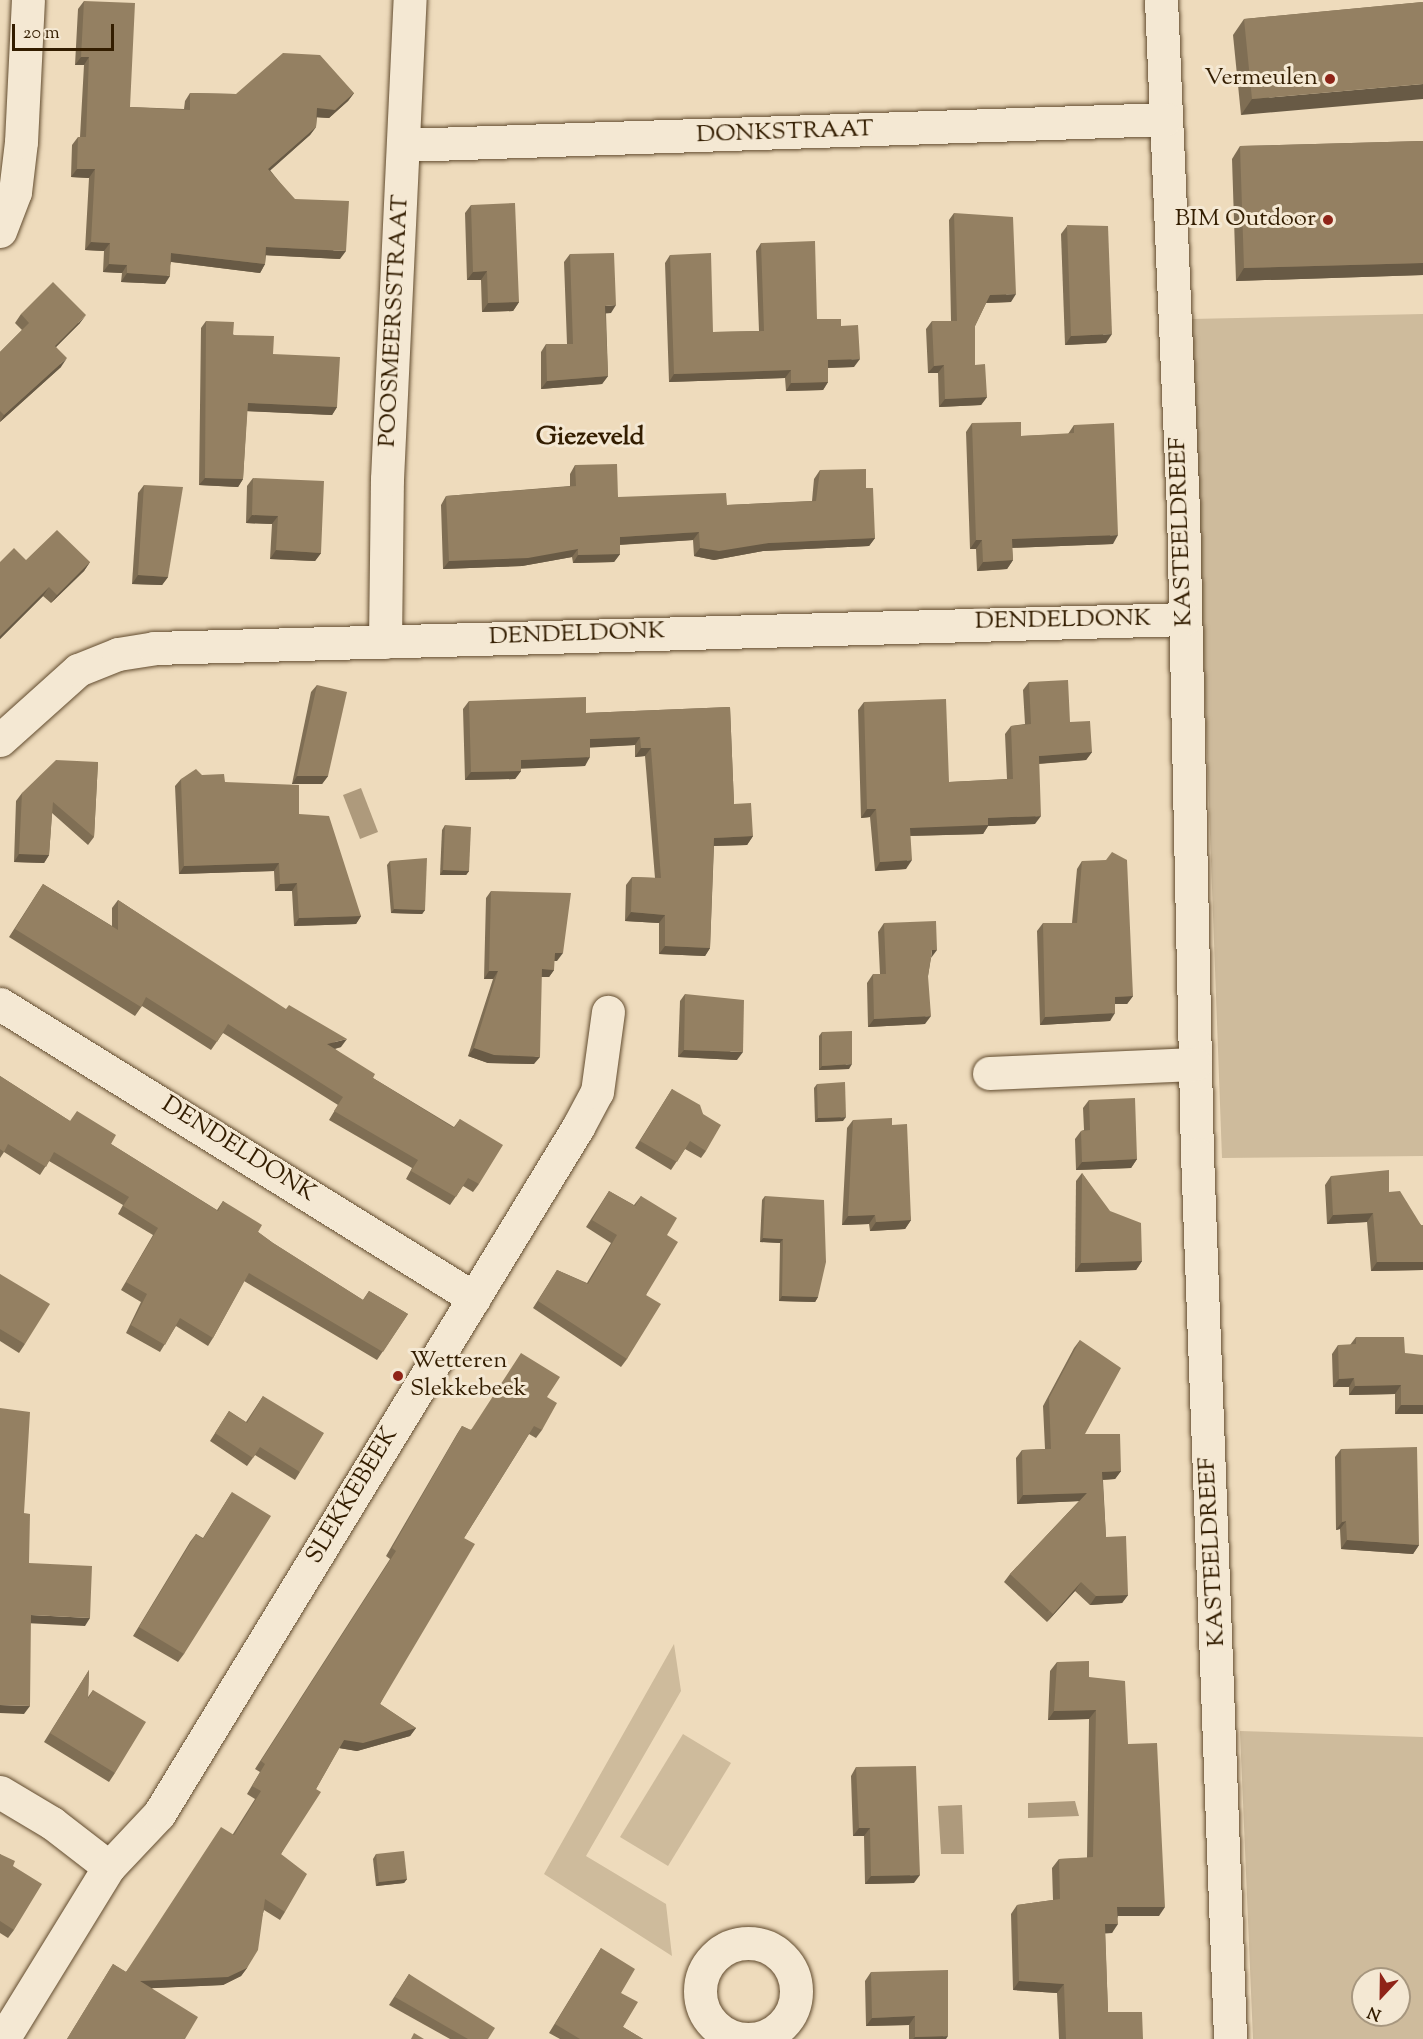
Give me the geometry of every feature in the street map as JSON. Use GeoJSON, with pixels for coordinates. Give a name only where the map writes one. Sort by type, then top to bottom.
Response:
{"type":"FeatureCollection","features":[{"type":"Feature","properties":{"kind":"street"},"geometry":{"type":"LineString","coordinates":[[0,231],[15,192],[21,141],[28,0]]}},
{"type":"Feature","properties":{"kind":"street","name":"POOSMEERSSTRAAT"},"geometry":{"type":"LineString","coordinates":[[385,642],[411,0]]}},
{"type":"Feature","properties":{"kind":"street","name":"KASTEELDREEF"},"geometry":{"type":"LineString","coordinates":[[1161,0],[1185,619],[1195,1064],[1230,2039]]}},
{"type":"Feature","properties":{"kind":"street","name":"DONKSTRAAT"},"geometry":{"type":"LineString","coordinates":[[404,145],[1166,119]]}},
{"type":"Feature","properties":{"kind":"street","name":"DENDELDONK"},"geometry":{"type":"LineString","coordinates":[[0,740],[55,687],[118,654],[385,642],[1185,619]]}},
{"type":"Feature","properties":{"kind":"street","name":"DENDELDONK"},"geometry":{"type":"LineString","coordinates":[[0,1004],[474,1298]]}},
{"type":"Feature","properties":{"kind":"street","name":"SLEKKEBEEK"},"geometry":{"type":"LineString","coordinates":[[3,2039],[109,1867],[159,1814],[597,1092],[608,1012]]}},
{"type":"Feature","properties":{"kind":"street"},"geometry":{"type":"LineString","coordinates":[[989,1073],[1195,1064]]}},
{"type":"Feature","properties":{"kind":"street"},"geometry":{"type":"LineString","coordinates":[[0,1792],[52,1823],[109,1867]]}},
{"type":"Feature","properties":{"kind":"shaded area"},"geometry":{"type":"Polygon","coordinates":[[[1423,314],[1423,1156],[1222,1158],[1191,319],[1423,314]]]}},
{"type":"Feature","properties":{"kind":"shaded area"},"geometry":{"type":"Polygon","coordinates":[[[361,788],[378,832],[360,839],[343,795],[361,788]]]}},
{"type":"Feature","properties":{"kind":"shaded area"},"geometry":{"type":"Polygon","coordinates":[[[674,1644],[681,1691],[586,1856],[666,1904],[672,1956],[544,1874],[674,1644]]]}},
{"type":"Feature","properties":{"kind":"shaded area"},"geometry":{"type":"Polygon","coordinates":[[[1240,1731],[1423,1737],[1423,2039],[1253,2039],[1240,1731]]]}},
{"type":"Feature","properties":{"kind":"shaded area"},"geometry":{"type":"Polygon","coordinates":[[[683,1734],[731,1763],[668,1866],[620,1837],[683,1734]]]}},
{"type":"Feature","properties":{"kind":"shaded area"},"geometry":{"type":"Polygon","coordinates":[[[1075,1801],[1079,1816],[1028,1818],[1028,1803],[1075,1801]]]}},
{"type":"Feature","properties":{"kind":"shaded area"},"geometry":{"type":"Polygon","coordinates":[[[962,1805],[964,1854],[941,1854],[938,1806],[962,1805]]]}},
{"type":"Feature","properties":{"kind":"building"},"geometry":{"type":"Polygon","coordinates":[[[84,1],[135,3],[130,107],[190,110],[190,93],[236,94],[283,53],[320,55],[354,93],[335,110],[317,108],[316,127],[268,169],[295,199],[349,201],[346,251],[266,247],[265,264],[171,253],[170,276],[127,273],[127,265],[109,264],[110,243],[91,242],[95,169],[77,169],[78,137],[86,137],[89,57],[81,57],[84,1]]]}},
{"type":"Feature","properties":{"kind":"building","name":"Vermeulen"},"geometry":{"type":"Polygon","coordinates":[[[1423,2],[1423,84],[1252,99],[1244,19],[1423,2]]]}},
{"type":"Feature","properties":{"kind":"building","name":"BIM Outdoor"},"geometry":{"type":"Polygon","coordinates":[[[1423,141],[1423,263],[1244,268],[1240,146],[1423,141]]]}},
{"type":"Feature","properties":{"kind":"building"},"geometry":{"type":"Polygon","coordinates":[[[515,203],[519,302],[488,303],[487,271],[473,272],[471,205],[515,203]]]}},
{"type":"Feature","properties":{"kind":"building"},"geometry":{"type":"Polygon","coordinates":[[[954,213],[1013,217],[1016,294],[990,295],[975,326],[975,365],[985,364],[987,397],[945,399],[944,365],[934,366],[932,321],[957,321],[954,213]]]}},
{"type":"Feature","properties":{"kind":"building"},"geometry":{"type":"Polygon","coordinates":[[[1067,225],[1108,226],[1112,334],[1071,336],[1067,225]]]}},
{"type":"Feature","properties":{"kind":"building"},"geometry":{"type":"Polygon","coordinates":[[[815,241],[817,319],[841,319],[841,326],[858,325],[860,359],[828,360],[828,382],[791,383],[791,370],[674,374],[670,255],[711,253],[713,332],[764,331],[761,243],[815,241]]]}},
{"type":"Feature","properties":{"kind":"building"},"geometry":{"type":"Polygon","coordinates":[[[614,253],[616,305],[605,306],[608,376],[547,381],[546,344],[573,344],[570,254],[614,253]]]}},
{"type":"Feature","properties":{"kind":"building"},"geometry":{"type":"Polygon","coordinates":[[[53,282],[86,315],[55,346],[67,358],[4,415],[0,411],[0,352],[29,323],[21,314],[53,282]]]}},
{"type":"Feature","properties":{"kind":"building"},"geometry":{"type":"Polygon","coordinates":[[[206,321],[234,322],[233,335],[274,336],[273,354],[340,357],[337,407],[248,403],[243,479],[205,478],[206,321]]]}},
{"type":"Feature","properties":{"kind":"building"},"geometry":{"type":"Polygon","coordinates":[[[1021,422],[1021,436],[1074,433],[1074,425],[1114,423],[1118,535],[1012,539],[1013,560],[983,562],[982,540],[976,540],[972,423],[1021,422]]]}},
{"type":"Feature","properties":{"kind":"building"},"geometry":{"type":"Polygon","coordinates":[[[617,464],[618,497],[726,493],[727,505],[816,501],[820,470],[866,469],[866,488],[873,488],[875,538],[769,543],[719,551],[700,548],[699,532],[620,537],[620,554],[578,555],[578,549],[528,558],[449,561],[446,496],[576,486],[575,465],[617,464]]]}},
{"type":"Feature","properties":{"kind":"building"},"geometry":{"type":"Polygon","coordinates":[[[253,478],[324,481],[321,553],[276,550],[278,516],[252,515],[253,478]]]}},
{"type":"Feature","properties":{"kind":"building"},"geometry":{"type":"Polygon","coordinates":[[[144,485],[183,487],[168,577],[138,575],[144,485]]]}},
{"type":"Feature","properties":{"kind":"building"},"geometry":{"type":"Polygon","coordinates":[[[57,530],[90,562],[57,595],[49,587],[0,636],[0,562],[14,548],[26,560],[57,530]]]}},
{"type":"Feature","properties":{"kind":"building"},"geometry":{"type":"Polygon","coordinates":[[[1068,680],[1070,722],[1090,721],[1092,752],[1039,756],[1041,816],[988,818],[988,825],[910,828],[912,860],[880,862],[876,809],[867,809],[864,702],[946,699],[949,782],[1013,779],[1011,726],[1031,724],[1029,682],[1068,680]]]}},
{"type":"Feature","properties":{"kind":"building"},"geometry":{"type":"Polygon","coordinates":[[[317,685],[347,692],[328,776],[297,776],[317,685]]]}},
{"type":"Feature","properties":{"kind":"building"},"geometry":{"type":"Polygon","coordinates":[[[586,697],[586,713],[730,707],[734,804],[751,803],[753,836],[714,838],[710,948],[665,946],[665,915],[631,912],[632,877],[661,878],[651,748],[641,748],[640,737],[590,739],[590,757],[521,760],[521,771],[471,772],[469,701],[586,697]]]}},
{"type":"Feature","properties":{"kind":"building"},"geometry":{"type":"Polygon","coordinates":[[[56,760],[98,762],[94,837],[53,802],[49,855],[19,854],[22,793],[56,760]]]}},
{"type":"Feature","properties":{"kind":"building"},"geometry":{"type":"Polygon","coordinates":[[[196,769],[202,775],[224,774],[225,782],[299,785],[299,814],[329,816],[361,916],[299,918],[297,883],[280,884],[279,863],[184,866],[181,779],[196,769]]]}},
{"type":"Feature","properties":{"kind":"building"},"geometry":{"type":"Polygon","coordinates":[[[445,825],[471,827],[469,871],[443,870],[445,825]]]}},
{"type":"Feature","properties":{"kind":"building"},"geometry":{"type":"Polygon","coordinates":[[[1112,852],[1127,860],[1133,996],[1115,997],[1115,1013],[1045,1017],[1043,923],[1077,923],[1082,861],[1106,860],[1112,852]]]}},
{"type":"Feature","properties":{"kind":"building"},"geometry":{"type":"Polygon","coordinates":[[[427,858],[425,910],[394,909],[390,861],[427,858]]]}},
{"type":"Feature","properties":{"kind":"building"},"geometry":{"type":"Polygon","coordinates":[[[43,884],[118,930],[118,900],[286,1009],[289,1005],[347,1039],[327,1044],[375,1074],[373,1078],[454,1128],[460,1119],[503,1145],[479,1184],[468,1178],[456,1197],[411,1171],[418,1160],[334,1111],[343,1097],[228,1024],[217,1042],[146,997],[141,1007],[15,929],[43,884]]]}},
{"type":"Feature","properties":{"kind":"building"},"geometry":{"type":"Polygon","coordinates":[[[491,891],[571,893],[563,953],[555,953],[554,970],[542,969],[540,1057],[494,1055],[474,1048],[498,971],[489,971],[491,891]]]}},
{"type":"Feature","properties":{"kind":"building"},"geometry":{"type":"Polygon","coordinates":[[[936,921],[937,950],[932,950],[928,976],[931,1016],[874,1019],[873,974],[886,974],[884,923],[936,921]]]}},
{"type":"Feature","properties":{"kind":"building"},"geometry":{"type":"Polygon","coordinates":[[[685,994],[744,1000],[743,1052],[684,1050],[685,994]]]}},
{"type":"Feature","properties":{"kind":"building"},"geometry":{"type":"Polygon","coordinates":[[[852,1031],[852,1064],[822,1066],[822,1032],[852,1031]]]}},
{"type":"Feature","properties":{"kind":"building"},"geometry":{"type":"Polygon","coordinates":[[[0,1076],[70,1121],[77,1111],[116,1135],[111,1144],[218,1211],[223,1201],[262,1225],[258,1232],[363,1300],[369,1291],[408,1314],[383,1352],[249,1273],[213,1338],[180,1318],[165,1345],[131,1325],[147,1294],[126,1282],[158,1228],[123,1206],[129,1197],[54,1152],[46,1167],[8,1144],[4,1152],[0,1149],[0,1076]]]}},
{"type":"Feature","properties":{"kind":"building"},"geometry":{"type":"Polygon","coordinates":[[[845,1082],[846,1117],[818,1118],[817,1084],[845,1082]]]}},
{"type":"Feature","properties":{"kind":"building"},"geometry":{"type":"Polygon","coordinates":[[[672,1089],[700,1105],[703,1114],[721,1125],[706,1151],[690,1141],[677,1162],[640,1141],[672,1089]]]}},
{"type":"Feature","properties":{"kind":"building"},"geometry":{"type":"Polygon","coordinates":[[[1135,1098],[1137,1159],[1082,1162],[1081,1131],[1090,1130],[1089,1100],[1135,1098]]]}},
{"type":"Feature","properties":{"kind":"building"},"geometry":{"type":"Polygon","coordinates":[[[892,1118],[892,1125],[907,1124],[911,1220],[876,1222],[875,1215],[848,1216],[853,1120],[892,1118]]]}},
{"type":"Feature","properties":{"kind":"building"},"geometry":{"type":"Polygon","coordinates":[[[1389,1170],[1389,1192],[1400,1191],[1423,1225],[1423,1262],[1377,1262],[1373,1213],[1333,1215],[1331,1176],[1389,1170]]]}},
{"type":"Feature","properties":{"kind":"building"},"geometry":{"type":"Polygon","coordinates":[[[1082,1173],[1110,1211],[1141,1223],[1142,1261],[1081,1263],[1082,1173]]]}},
{"type":"Feature","properties":{"kind":"building"},"geometry":{"type":"Polygon","coordinates":[[[609,1191],[635,1206],[641,1196],[677,1218],[667,1235],[678,1242],[646,1295],[661,1304],[627,1359],[538,1301],[557,1270],[588,1284],[617,1235],[592,1220],[609,1191]]]}},
{"type":"Feature","properties":{"kind":"building"},"geometry":{"type":"Polygon","coordinates":[[[765,1196],[824,1200],[826,1262],[818,1297],[782,1296],[783,1239],[763,1238],[765,1196]]]}},
{"type":"Feature","properties":{"kind":"building"},"geometry":{"type":"Polygon","coordinates":[[[0,1274],[50,1304],[25,1344],[0,1329],[0,1274]]]}},
{"type":"Feature","properties":{"kind":"building"},"geometry":{"type":"Polygon","coordinates":[[[1356,1337],[1404,1337],[1405,1353],[1423,1355],[1423,1405],[1401,1405],[1401,1385],[1355,1386],[1354,1378],[1339,1379],[1338,1345],[1356,1344],[1356,1337]]]}},
{"type":"Feature","properties":{"kind":"building"},"geometry":{"type":"Polygon","coordinates":[[[1080,1340],[1121,1368],[1085,1434],[1120,1434],[1121,1471],[1102,1472],[1106,1537],[1126,1536],[1128,1595],[1096,1596],[1081,1582],[1053,1614],[1010,1574],[1087,1493],[1023,1495],[1022,1450],[1051,1449],[1049,1398],[1080,1340]]]}},
{"type":"Feature","properties":{"kind":"building"},"geometry":{"type":"Polygon","coordinates":[[[521,1353],[560,1377],[547,1397],[557,1403],[542,1430],[534,1426],[464,1538],[475,1544],[380,1704],[416,1728],[363,1743],[344,1740],[316,1789],[321,1792],[281,1854],[307,1874],[285,1912],[265,1899],[258,1950],[247,1968],[228,1977],[140,1981],[198,2017],[185,2039],[67,2039],[113,1964],[126,1972],[221,1827],[234,1835],[261,1791],[252,1786],[265,1764],[261,1761],[396,1551],[392,1548],[462,1426],[471,1430],[521,1353]]]}},
{"type":"Feature","properties":{"kind":"building"},"geometry":{"type":"Polygon","coordinates":[[[263,1396],[324,1433],[300,1472],[260,1447],[253,1458],[215,1433],[229,1411],[247,1423],[263,1396]]]}},
{"type":"Feature","properties":{"kind":"building"},"geometry":{"type":"Polygon","coordinates":[[[0,1408],[30,1412],[24,1513],[30,1514],[29,1563],[92,1566],[90,1618],[31,1615],[30,1706],[0,1705],[0,1408]]]}},
{"type":"Feature","properties":{"kind":"building"},"geometry":{"type":"Polygon","coordinates":[[[1417,1447],[1419,1545],[1347,1540],[1346,1521],[1342,1522],[1341,1449],[1417,1447]]]}},
{"type":"Feature","properties":{"kind":"building"},"geometry":{"type":"Polygon","coordinates":[[[232,1492],[271,1516],[184,1654],[139,1627],[196,1534],[203,1539],[232,1492]]]}},
{"type":"Feature","properties":{"kind":"building"},"geometry":{"type":"Polygon","coordinates":[[[1089,1661],[1089,1677],[1125,1681],[1128,1744],[1157,1743],[1165,1907],[1117,1907],[1118,1924],[1105,1924],[1108,2012],[1142,2012],[1143,2039],[1066,2039],[1064,1984],[1019,1981],[1017,1905],[1060,1899],[1059,1859],[1093,1857],[1096,1710],[1054,1711],[1057,1662],[1089,1661]]]}},
{"type":"Feature","properties":{"kind":"building"},"geometry":{"type":"Polygon","coordinates":[[[89,1670],[88,1699],[93,1690],[146,1722],[115,1773],[50,1733],[89,1670]]]}},
{"type":"Feature","properties":{"kind":"building"},"geometry":{"type":"Polygon","coordinates":[[[916,1766],[920,1875],[871,1876],[870,1828],[859,1828],[856,1767],[916,1766]]]}},
{"type":"Feature","properties":{"kind":"building"},"geometry":{"type":"Polygon","coordinates":[[[404,1851],[407,1879],[379,1882],[376,1854],[404,1851]]]}},
{"type":"Feature","properties":{"kind":"building"},"geometry":{"type":"Polygon","coordinates":[[[0,1854],[15,1861],[13,1866],[42,1884],[14,1930],[0,1921],[0,1854]]]}},
{"type":"Feature","properties":{"kind":"building"},"geometry":{"type":"Polygon","coordinates":[[[601,1948],[635,1969],[621,1993],[638,2002],[623,2027],[643,2039],[580,2039],[555,2024],[601,1948]]]}},
{"type":"Feature","properties":{"kind":"building"},"geometry":{"type":"Polygon","coordinates":[[[948,1970],[948,2036],[915,2037],[915,2016],[872,2018],[871,1972],[948,1970]]]}},
{"type":"Feature","properties":{"kind":"building"},"geometry":{"type":"Polygon","coordinates":[[[409,1974],[495,2028],[488,2039],[468,2039],[395,1997],[409,1974]]]}},
{"type":"Feature","properties":{"kind":"building"},"geometry":{"type":"Polygon","coordinates":[[[414,2033],[424,2039],[411,2039],[414,2033]]]}},
{"type":"Feature","properties":{"kind":"place","name":"Vermeulen"},"geometry":{"type":"Point","coordinates":[1330,79]}},
{"type":"Feature","properties":{"kind":"place","name":"BIM Outdoor"},"geometry":{"type":"Point","coordinates":[1328,220]}},
{"type":"Feature","properties":{"kind":"place","name":"Wetteren Slekkebeek"},"geometry":{"type":"Point","coordinates":[398,1376]}},
{"type":"Feature","properties":{"kind":"district","name":"Giezeveld"},"geometry":{"type":"Point","coordinates":[590,438]}}]}
